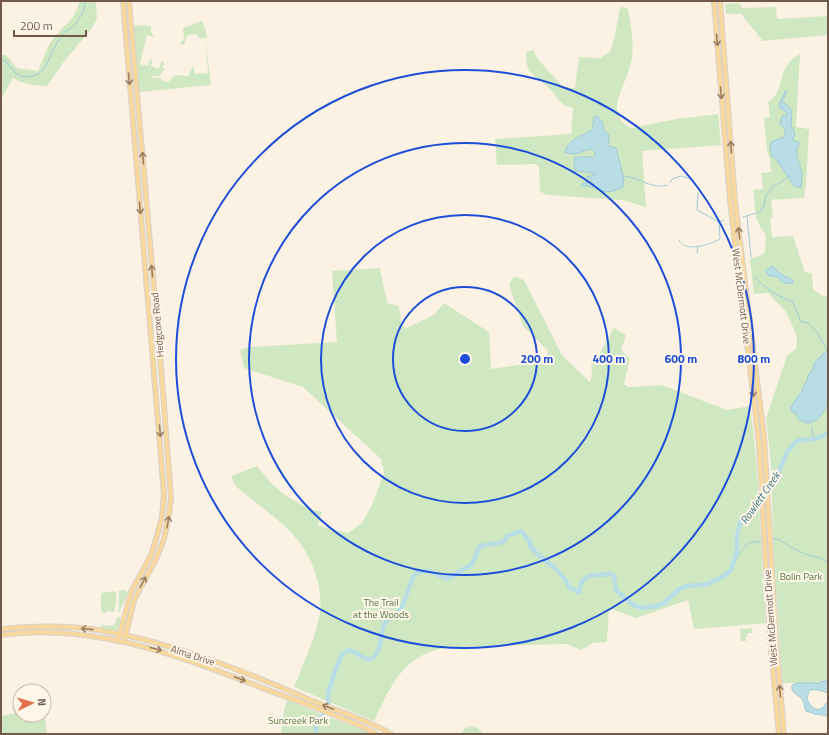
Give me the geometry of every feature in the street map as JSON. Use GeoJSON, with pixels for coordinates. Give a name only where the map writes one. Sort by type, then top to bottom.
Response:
{"type":"FeatureCollection","features":[{"type":"Feature","properties":{"kind":"main road","name":"Hedgcoxe Road"},"geometry":{"type":"LineString","coordinates":[[118,641],[131,592],[151,555],[158,536],[163,508],[164,486],[123,1]]}},
{"type":"Feature","properties":{"kind":"main road","name":"Hedgcoxe Road"},"geometry":{"type":"LineString","coordinates":[[124,642],[137,594],[156,559],[164,539],[169,514],[171,486],[129,1]]}},
{"type":"Feature","properties":{"kind":"main road","name":"West McDermott Drive"},"geometry":{"type":"LineString","coordinates":[[714,1],[728,186],[759,435],[763,508],[767,532]]}},
{"type":"Feature","properties":{"kind":"main road","name":"West McDermott Drive"},"geometry":{"type":"LineString","coordinates":[[720,1],[734,186],[764,437],[768,503],[767,532],[770,639],[779,734]]}},
{"type":"Feature","properties":{"kind":"main road"},"geometry":{"type":"LineString","coordinates":[[716,26],[722,25]]}},
{"type":"Feature","properties":{"kind":"main road"},"geometry":{"type":"LineString","coordinates":[[728,186],[734,186]]}},
{"type":"Feature","properties":{"kind":"main road"},"geometry":{"type":"LineString","coordinates":[[749,352],[754,351]]}},
{"type":"Feature","properties":{"kind":"main road","name":"West McDermott Drive"},"geometry":{"type":"LineString","coordinates":[[768,550],[784,734]]}},
{"type":"Feature","properties":{"kind":"main road"},"geometry":{"type":"LineString","coordinates":[[131,592],[137,594]]}},
{"type":"Feature","properties":{"kind":"main road","name":"Alma Drive"},"geometry":{"type":"LineString","coordinates":[[1,630],[21,628],[72,628],[98,630],[170,647],[210,660],[290,690],[376,726],[391,734]]}},
{"type":"Feature","properties":{"kind":"main road"},"geometry":{"type":"LineString","coordinates":[[72,628],[72,633]]}},
{"type":"Feature","properties":{"kind":"main road","name":"Alma Drive"},"geometry":{"type":"LineString","coordinates":[[1,635],[43,632],[72,633],[124,642],[169,653],[342,718],[375,733]]}},
{"type":"Feature","properties":{"kind":"main road"},"geometry":{"type":"LineString","coordinates":[[169,653],[170,647]]}},
{"type":"Feature","properties":{"kind":"green space"},"geometry":{"type":"Polygon","coordinates":[[[79,1],[96,1],[97,18],[92,28],[63,63],[47,86],[25,83],[13,78],[1,99],[1,55],[6,55],[17,68],[38,71],[46,50],[57,34],[72,18],[78,7],[79,1]]]}},
{"type":"Feature","properties":{"kind":"green space"},"geometry":{"type":"Polygon","coordinates":[[[739,3],[742,8],[776,7],[777,19],[827,16],[828,35],[763,41],[741,14],[726,14],[725,4],[739,3]]]}},
{"type":"Feature","properties":{"kind":"green space"},"geometry":{"type":"Polygon","coordinates":[[[620,7],[628,8],[633,41],[631,63],[617,105],[620,119],[632,128],[676,119],[718,114],[721,145],[642,151],[646,207],[622,200],[546,195],[540,191],[539,168],[536,164],[497,165],[495,139],[571,134],[573,108],[566,106],[559,101],[552,91],[529,71],[526,52],[534,50],[538,59],[561,85],[564,87],[575,88],[579,57],[600,58],[610,52],[620,7]]]}},
{"type":"Feature","properties":{"kind":"green space"},"geometry":{"type":"Polygon","coordinates":[[[202,21],[207,38],[201,38],[197,37],[197,35],[190,34],[186,37],[185,44],[180,44],[184,39],[183,28],[202,21]]]}},
{"type":"Feature","properties":{"kind":"green space"},"geometry":{"type":"Polygon","coordinates":[[[135,25],[151,26],[151,32],[154,37],[147,35],[140,64],[150,67],[144,65],[148,65],[150,59],[152,60],[151,66],[159,68],[161,62],[164,62],[163,68],[166,69],[160,76],[150,78],[160,78],[163,81],[168,82],[175,75],[189,76],[193,66],[195,74],[208,73],[207,57],[205,56],[207,55],[206,44],[204,43],[206,42],[211,85],[139,92],[135,25]]]}},
{"type":"Feature","properties":{"kind":"green space","name":"Bolin Park"},"geometry":{"type":"Polygon","coordinates":[[[800,54],[796,127],[809,129],[804,198],[771,200],[773,217],[770,218],[772,237],[793,236],[805,272],[812,273],[813,289],[823,296],[828,294],[828,680],[809,683],[782,683],[773,538],[771,465],[766,418],[787,356],[797,348],[797,341],[796,334],[786,312],[768,293],[754,294],[750,259],[762,255],[765,252],[766,237],[756,218],[753,190],[763,189],[761,173],[771,172],[764,118],[770,117],[768,102],[778,92],[787,65],[792,59],[800,54]]]}},
{"type":"Feature","properties":{"kind":"green space","name":"The Trail at the Woods"},"geometry":{"type":"Polygon","coordinates":[[[380,268],[387,303],[399,306],[402,326],[407,328],[434,315],[444,303],[489,332],[491,369],[546,361],[548,351],[523,326],[509,285],[514,276],[524,280],[562,355],[590,382],[592,376],[591,359],[600,353],[614,328],[626,335],[621,350],[630,358],[624,384],[629,387],[662,385],[727,410],[750,406],[754,433],[758,487],[766,623],[694,629],[688,600],[636,618],[609,608],[607,642],[593,643],[581,650],[567,644],[447,647],[432,651],[419,657],[400,674],[393,684],[374,721],[294,687],[311,644],[320,614],[319,588],[314,570],[308,555],[299,542],[278,520],[239,489],[235,485],[231,476],[257,466],[270,482],[285,495],[294,501],[322,512],[318,525],[348,533],[362,523],[372,505],[384,473],[381,459],[303,387],[244,368],[240,350],[248,347],[337,342],[332,271],[380,268]]]}},
{"type":"Feature","properties":{"kind":"green space"},"geometry":{"type":"Polygon","coordinates":[[[120,590],[124,590],[128,593],[119,613],[118,612],[120,590]]]}},
{"type":"Feature","properties":{"kind":"green space"},"geometry":{"type":"Polygon","coordinates":[[[114,591],[116,593],[116,603],[114,612],[108,611],[101,615],[103,613],[101,611],[101,593],[114,591]]]}},
{"type":"Feature","properties":{"kind":"green space"},"geometry":{"type":"Polygon","coordinates":[[[117,617],[121,619],[117,631],[101,629],[101,625],[111,626],[115,624],[117,617]]]}},
{"type":"Feature","properties":{"kind":"green space"},"geometry":{"type":"Polygon","coordinates":[[[752,628],[752,633],[747,633],[748,636],[746,637],[746,641],[741,641],[740,629],[752,628]]]}},
{"type":"Feature","properties":{"kind":"green space","name":"Suncreek Park"},"geometry":{"type":"Polygon","coordinates":[[[287,699],[323,715],[375,734],[281,734],[282,720],[287,699]]]}},
{"type":"Feature","properties":{"kind":"green space"},"geometry":{"type":"Polygon","coordinates":[[[12,714],[12,723],[46,723],[47,734],[1,734],[1,716],[12,714]]]}},
{"type":"Feature","properties":{"kind":"green space"},"geometry":{"type":"Polygon","coordinates":[[[471,726],[478,728],[483,734],[461,734],[464,729],[471,726]]]}},
{"type":"Feature","properties":{"kind":"water"},"geometry":{"type":"Polygon","coordinates":[[[786,90],[787,92],[781,103],[783,102],[792,111],[791,125],[795,133],[793,140],[800,143],[797,154],[802,175],[801,188],[794,186],[776,159],[772,157],[770,146],[771,142],[784,137],[785,135],[785,130],[780,124],[782,116],[787,115],[787,113],[780,108],[779,105],[786,90]]]}},
{"type":"Feature","properties":{"kind":"water"},"geometry":{"type":"Polygon","coordinates":[[[597,116],[602,121],[604,130],[609,135],[608,146],[616,148],[624,179],[623,187],[614,191],[606,192],[599,190],[595,186],[592,188],[589,186],[581,186],[583,183],[592,182],[592,180],[586,177],[596,175],[575,170],[574,159],[575,157],[594,157],[594,150],[591,149],[574,154],[565,152],[572,141],[592,130],[594,117],[597,116]]]}},
{"type":"Feature","properties":{"kind":"water"},"geometry":{"type":"Polygon","coordinates":[[[773,266],[779,273],[793,280],[793,283],[784,283],[777,277],[768,275],[765,271],[773,266]]]}},
{"type":"Feature","properties":{"kind":"water"},"geometry":{"type":"Polygon","coordinates":[[[828,349],[827,405],[823,413],[816,420],[808,423],[803,422],[796,414],[792,412],[791,407],[803,389],[815,362],[828,349]]]}},
{"type":"Feature","properties":{"kind":"water"},"geometry":{"type":"Polygon","coordinates":[[[828,680],[828,693],[818,690],[811,690],[809,691],[807,698],[810,705],[815,709],[821,709],[826,703],[828,704],[828,716],[806,711],[804,702],[792,690],[792,685],[798,683],[817,683],[828,680]]]}},
{"type":"Feature","properties":{"kind":"waterway"},"geometry":{"type":"LineString","coordinates":[[1,59],[7,63],[14,72],[21,76],[29,77],[42,71],[59,40],[64,33],[79,19],[83,12],[85,1]]}},
{"type":"Feature","properties":{"kind":"waterway"},"geometry":{"type":"LineString","coordinates":[[623,176],[651,185],[668,185]]}},
{"type":"Feature","properties":{"kind":"waterway"},"geometry":{"type":"LineString","coordinates":[[670,183],[672,179],[681,176],[692,179],[697,187]]}},
{"type":"Feature","properties":{"kind":"waterway"},"geometry":{"type":"LineString","coordinates":[[743,217],[760,212],[764,206],[766,196],[773,187],[788,177]]}},
{"type":"Feature","properties":{"kind":"waterway"},"geometry":{"type":"LineString","coordinates":[[698,193],[697,210],[719,222],[724,220]]}},
{"type":"Feature","properties":{"kind":"waterway"},"geometry":{"type":"LineString","coordinates":[[747,217],[751,257]]}},
{"type":"Feature","properties":{"kind":"waterway"},"geometry":{"type":"LineString","coordinates":[[681,243],[685,246],[695,247],[706,245],[720,239],[719,222]]}},
{"type":"Feature","properties":{"kind":"waterway"},"geometry":{"type":"LineString","coordinates":[[697,253],[698,246]]}},
{"type":"Feature","properties":{"kind":"waterway"},"geometry":{"type":"LineString","coordinates":[[754,277],[772,292],[793,302],[801,322],[808,323],[817,332],[828,351]]}},
{"type":"Feature","properties":{"kind":"waterway"},"geometry":{"type":"LineString","coordinates":[[812,428],[813,438]]}},
{"type":"Feature","properties":{"kind":"waterway","name":"Rowlett Creek"},"geometry":{"type":"LineString","coordinates":[[316,734],[316,723],[327,708],[328,693],[342,655],[346,651],[350,650],[366,659],[374,657],[380,646],[384,625],[402,606],[411,581],[417,572],[429,571],[445,578],[449,578],[472,564],[480,546],[503,542],[507,536],[521,531],[530,542],[530,546],[535,552],[561,575],[570,588],[579,592],[582,581],[589,576],[611,574],[614,576],[616,590],[633,605],[642,608],[657,606],[664,603],[678,590],[686,586],[708,584],[724,576],[731,570],[737,552],[737,536],[742,518],[752,512],[757,500],[779,471],[787,452],[797,441],[822,437],[828,432]]}},
{"type":"Feature","properties":{"kind":"waterway"},"geometry":{"type":"LineString","coordinates":[[771,539],[779,540],[802,553],[821,558],[828,563]]}},
{"type":"Feature","properties":{"kind":"waterway"},"geometry":{"type":"LineString","coordinates":[[734,561],[745,546],[751,542],[763,542]]}}]}
